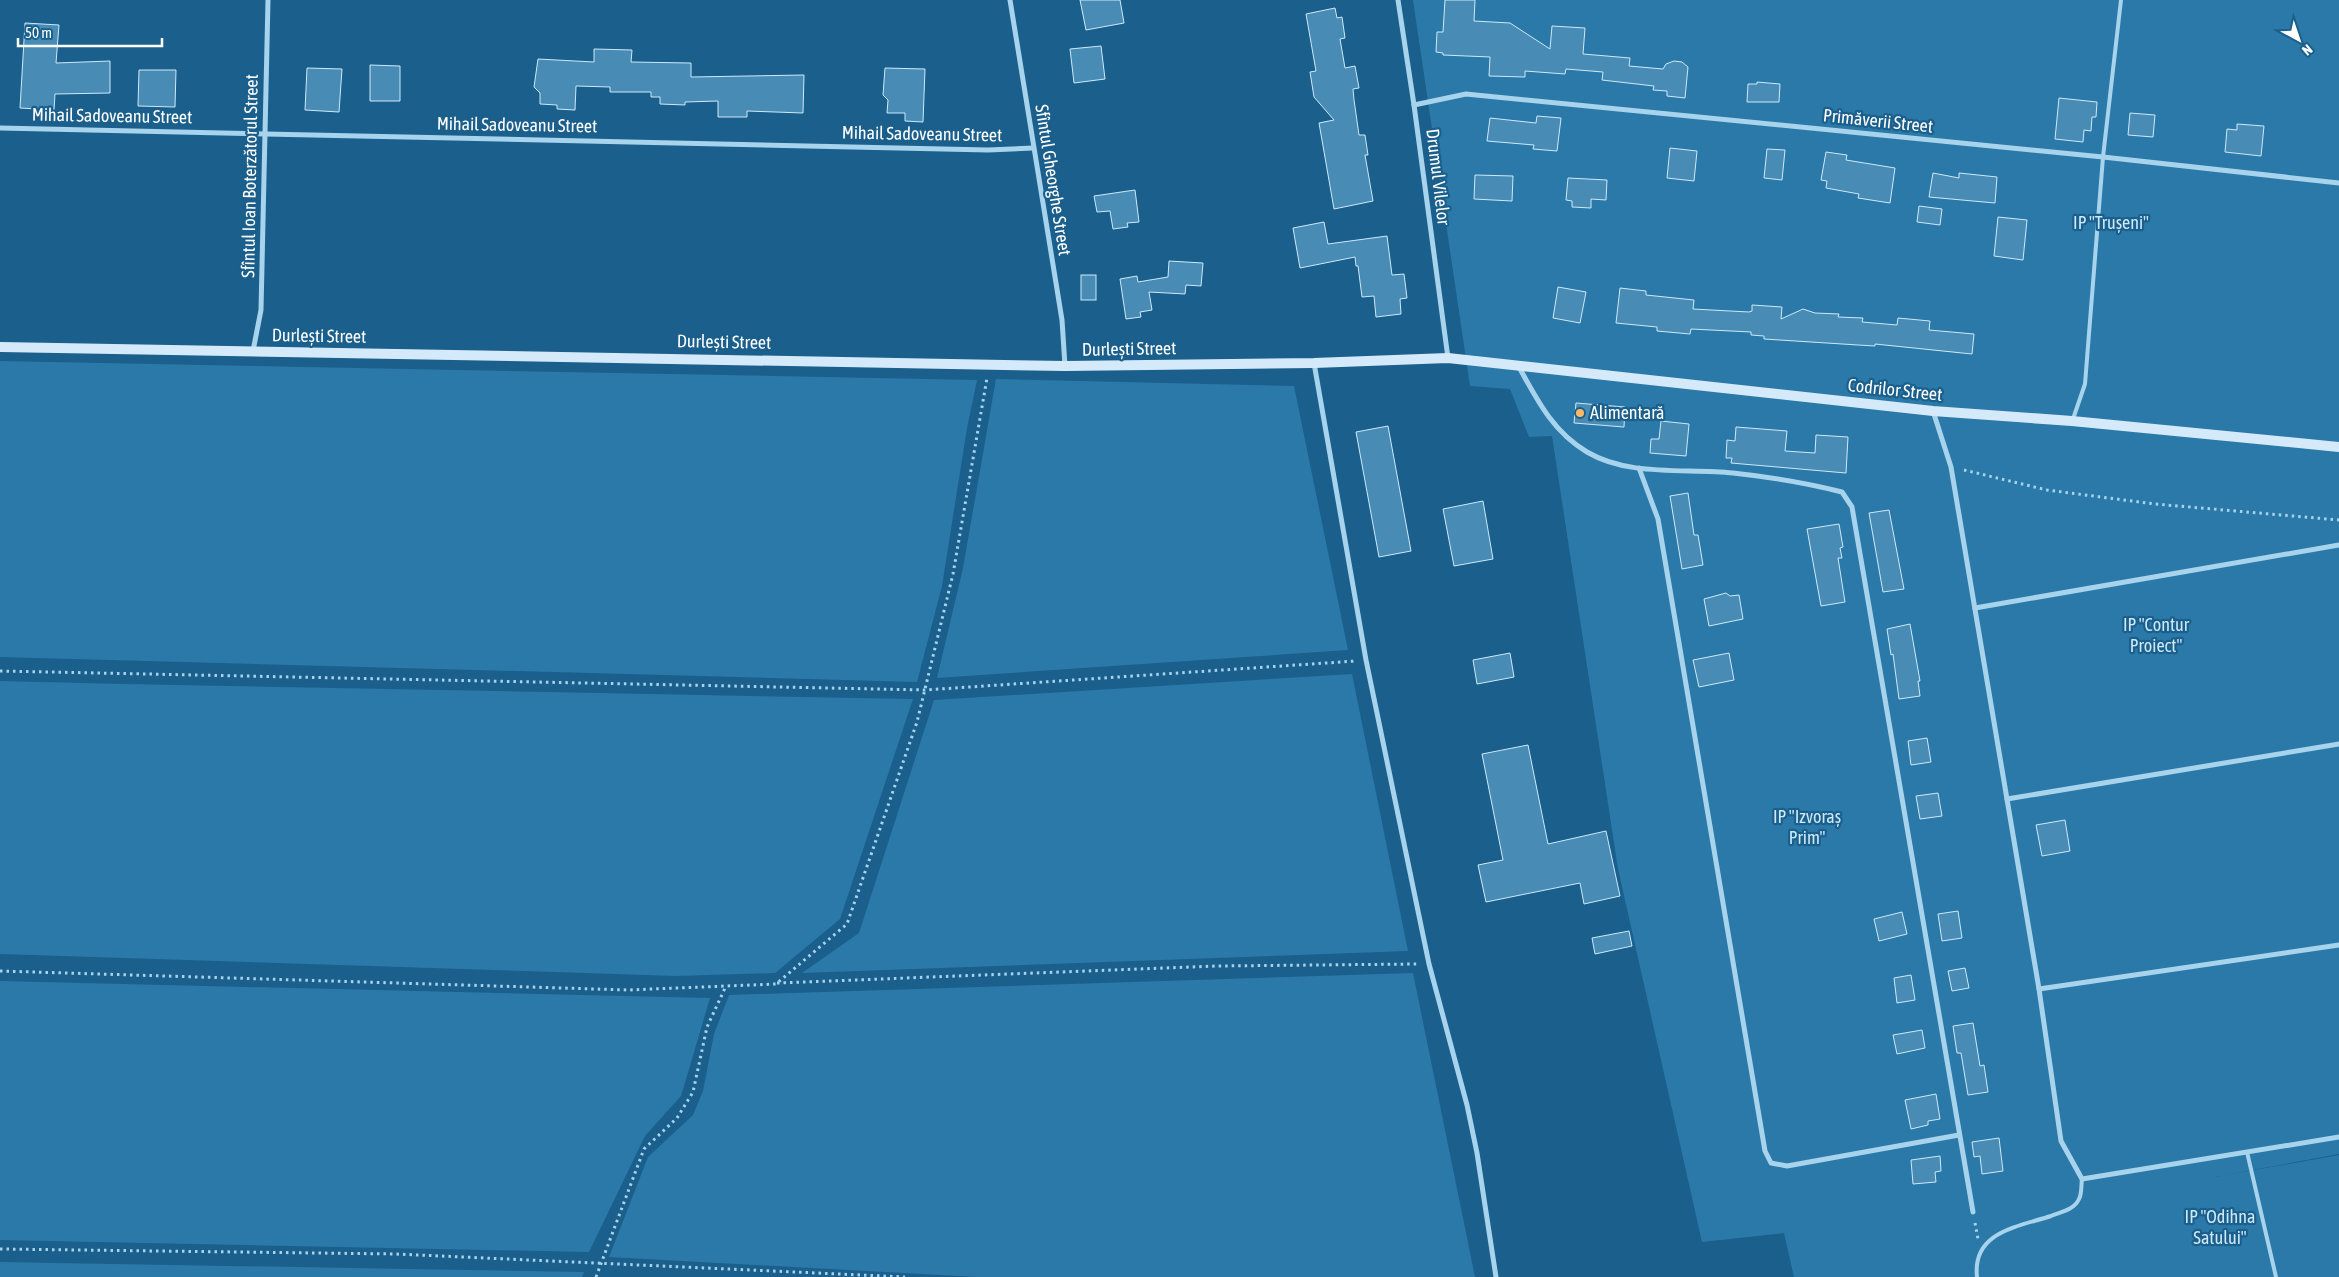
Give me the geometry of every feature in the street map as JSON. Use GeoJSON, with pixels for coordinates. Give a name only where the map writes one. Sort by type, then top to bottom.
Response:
{"type":"FeatureCollection","features":[{"type":"Feature","properties":{"kind":"street","name":"Sfîntul Ioan Boterzătorul Street"},"geometry":{"type":"LineString","coordinates":[[253,351],[261,310],[268,0]]}},
{"type":"Feature","properties":{"kind":"street","name":"Sfîntul Gheorghe Street"},"geometry":{"type":"LineString","coordinates":[[1010,0],[1062,320],[1064,366]]}},
{"type":"Feature","properties":{"kind":"street","name":"Drumul Vilelor"},"geometry":{"type":"LineString","coordinates":[[1398,0],[1448,358]]}},
{"type":"Feature","properties":{"kind":"street","name":"Primăverii Street"},"geometry":{"type":"LineString","coordinates":[[1414,105],[1466,94],[2103,157],[2339,183]]}},
{"type":"Feature","properties":{"kind":"street","name":"Mihail Sadoveanu Street"},"geometry":{"type":"LineString","coordinates":[[0,128],[988,150],[1033,148]]}},
{"type":"Feature","properties":{"kind":"street","name":"Durlești Street"},"geometry":{"type":"LineString","coordinates":[[0,347],[990,363],[1064,366],[1314,363],[1448,358]]}},
{"type":"Feature","properties":{"kind":"street","name":"Codrilor Street"},"geometry":{"type":"LineString","coordinates":[[1448,358],[1933,411],[2072,421],[2339,447]]}},
{"type":"Feature","properties":{"kind":"street"},"geometry":{"type":"LineString","coordinates":[[1314,363],[1366,660],[1429,964],[1467,1106],[1477,1153],[1496,1277]]}},
{"type":"Feature","properties":{"kind":"street"},"geometry":{"type":"LineString","coordinates":[[1518,365],[1542,410],[1562,433],[1587,452],[1603,460],[1638,468],[1733,473],[1823,487],[1842,492],[1852,507],[1973,1212]]}},
{"type":"Feature","properties":{"kind":"street"},"geometry":{"type":"LineString","coordinates":[[1933,411],[1951,467],[2008,799],[2039,989],[2061,1141],[2082,1180],[2339,1137]]}},
{"type":"Feature","properties":{"kind":"street"},"geometry":{"type":"LineString","coordinates":[[1638,468],[1658,519],[1765,1151],[1771,1164],[1787,1166],[1960,1135]]}},
{"type":"Feature","properties":{"kind":"street"},"geometry":{"type":"LineString","coordinates":[[1975,608],[2339,545]]}},
{"type":"Feature","properties":{"kind":"street"},"geometry":{"type":"LineString","coordinates":[[2008,799],[2339,744]]}},
{"type":"Feature","properties":{"kind":"street"},"geometry":{"type":"LineString","coordinates":[[2039,989],[2339,945]]}},
{"type":"Feature","properties":{"kind":"lane"},"geometry":{"type":"LineString","coordinates":[[2072,421],[2085,384],[2103,157],[2121,0]]}},
{"type":"Feature","properties":{"kind":"lane"},"geometry":{"type":"LineString","coordinates":[[2247,1152],[2276,1277]]}},
{"type":"Feature","properties":{"kind":"lane"},"geometry":{"type":"LineString","coordinates":[[1977,1277],[1975,1263],[1980,1249],[1989,1239],[2011,1229],[2069,1210],[2079,1199],[2082,1180]]}},
{"type":"Feature","properties":{"kind":"path"},"geometry":{"type":"LineString","coordinates":[[776,984],[847,924],[917,722],[953,574],[990,363]]}},
{"type":"Feature","properties":{"kind":"path"},"geometry":{"type":"LineString","coordinates":[[1951,467],[2047,490],[2155,504],[2339,520]]}},
{"type":"Feature","properties":{"kind":"path"},"geometry":{"type":"LineString","coordinates":[[0,671],[925,690],[1366,660]]}},
{"type":"Feature","properties":{"kind":"path"},"geometry":{"type":"LineString","coordinates":[[0,971],[628,990],[1216,966],[1429,964]]}},
{"type":"Feature","properties":{"kind":"path"},"geometry":{"type":"LineString","coordinates":[[596,1277],[644,1149],[677,1118],[693,1092],[707,1027],[726,986]]}},
{"type":"Feature","properties":{"kind":"path"},"geometry":{"type":"LineString","coordinates":[[1973,1212],[1980,1249]]}},
{"type":"Feature","properties":{"kind":"path"},"geometry":{"type":"LineString","coordinates":[[0,1250],[396,1254],[905,1277]]}},
{"type":"Feature","properties":{"kind":"green space"},"geometry":{"type":"Polygon","coordinates":[[[1413,0],[2339,0],[2339,1154],[2215,1177],[2339,1155],[2339,1277],[1794,1277],[1784,1233],[1702,1242],[1618,869],[1552,436],[1529,437],[1510,389],[1470,386],[1413,0]]]}},
{"type":"Feature","properties":{"kind":"green space"},"geometry":{"type":"Polygon","coordinates":[[[0,361],[977,380],[967,428],[942,586],[917,682],[0,657],[0,361]]]}},
{"type":"Feature","properties":{"kind":"green space"},"geometry":{"type":"Polygon","coordinates":[[[996,379],[1294,386],[1348,650],[937,678],[963,568],[996,379]]]}},
{"type":"Feature","properties":{"kind":"green space"},"geometry":{"type":"Polygon","coordinates":[[[1352,674],[1408,951],[802,973],[859,933],[934,700],[1352,674]]]}},
{"type":"Feature","properties":{"kind":"green space"},"geometry":{"type":"Polygon","coordinates":[[[0,681],[913,699],[840,919],[775,973],[676,976],[0,954],[0,681]]]}},
{"type":"Feature","properties":{"kind":"green space"},"geometry":{"type":"Polygon","coordinates":[[[1413,973],[1475,1277],[977,1277],[609,1257],[648,1157],[693,1115],[703,1091],[714,1034],[729,995],[1413,973]]]}},
{"type":"Feature","properties":{"kind":"green space"},"geometry":{"type":"Polygon","coordinates":[[[0,981],[710,998],[681,1096],[645,1136],[589,1252],[0,1240],[0,981]]]}},
{"type":"Feature","properties":{"kind":"green space"},"geometry":{"type":"Polygon","coordinates":[[[0,1262],[584,1272],[582,1277],[0,1277],[0,1262]]]}},
{"type":"Feature","properties":{"kind":"building"},"geometry":{"type":"Polygon","coordinates":[[[1080,0],[1120,0],[1124,23],[1086,30],[1080,0]]]}},
{"type":"Feature","properties":{"kind":"building"},"geometry":{"type":"Polygon","coordinates":[[[1445,0],[1475,0],[1474,21],[1510,23],[1550,49],[1552,26],[1585,28],[1583,54],[1630,58],[1629,66],[1663,69],[1666,64],[1674,61],[1682,62],[1688,67],[1685,98],[1667,96],[1667,91],[1653,90],[1654,86],[1602,80],[1603,72],[1566,69],[1565,74],[1525,71],[1525,77],[1489,76],[1490,57],[1443,55],[1443,53],[1436,52],[1437,32],[1443,32],[1445,0]]]}},
{"type":"Feature","properties":{"kind":"building"},"geometry":{"type":"Polygon","coordinates":[[[1335,8],[1337,18],[1342,17],[1345,38],[1340,39],[1345,68],[1355,66],[1359,88],[1353,89],[1354,100],[1359,135],[1365,135],[1368,155],[1365,155],[1373,201],[1334,209],[1319,123],[1334,120],[1314,97],[1310,72],[1316,71],[1306,14],[1335,8]]]}},
{"type":"Feature","properties":{"kind":"building"},"geometry":{"type":"Polygon","coordinates":[[[25,23],[59,25],[56,63],[110,61],[110,93],[55,94],[54,110],[20,108],[25,23]]]}},
{"type":"Feature","properties":{"kind":"building"},"geometry":{"type":"Polygon","coordinates":[[[1101,46],[1105,79],[1074,83],[1070,49],[1101,46]]]}},
{"type":"Feature","properties":{"kind":"building"},"geometry":{"type":"Polygon","coordinates":[[[594,49],[632,50],[631,62],[691,63],[691,77],[804,75],[803,113],[747,111],[747,117],[718,117],[718,101],[685,102],[685,105],[660,104],[660,97],[651,97],[651,92],[610,92],[610,87],[576,86],[575,110],[557,109],[557,105],[540,104],[540,93],[534,87],[538,59],[594,62],[594,49]]]}},
{"type":"Feature","properties":{"kind":"building"},"geometry":{"type":"Polygon","coordinates":[[[370,65],[400,66],[400,101],[370,101],[370,65]]]}},
{"type":"Feature","properties":{"kind":"building"},"geometry":{"type":"Polygon","coordinates":[[[307,68],[342,69],[339,112],[305,110],[307,68]]]}},
{"type":"Feature","properties":{"kind":"building"},"geometry":{"type":"Polygon","coordinates":[[[885,68],[925,69],[923,122],[905,121],[905,113],[887,113],[888,100],[883,95],[885,68]]]}},
{"type":"Feature","properties":{"kind":"building"},"geometry":{"type":"Polygon","coordinates":[[[139,70],[176,70],[175,107],[138,106],[139,70]]]}},
{"type":"Feature","properties":{"kind":"building"},"geometry":{"type":"Polygon","coordinates":[[[1757,82],[1780,84],[1779,102],[1747,102],[1748,84],[1757,84],[1757,82]]]}},
{"type":"Feature","properties":{"kind":"building"},"geometry":{"type":"Polygon","coordinates":[[[2059,98],[2097,102],[2096,117],[2092,117],[2091,131],[2084,130],[2083,142],[2055,139],[2059,98]]]}},
{"type":"Feature","properties":{"kind":"building"},"geometry":{"type":"Polygon","coordinates":[[[2130,113],[2155,115],[2153,137],[2128,135],[2130,113]]]}},
{"type":"Feature","properties":{"kind":"building"},"geometry":{"type":"Polygon","coordinates":[[[1537,116],[1561,118],[1557,151],[1533,149],[1534,145],[1487,141],[1490,118],[1536,123],[1537,116]]]}},
{"type":"Feature","properties":{"kind":"building"},"geometry":{"type":"Polygon","coordinates":[[[2237,124],[2264,126],[2261,156],[2225,152],[2227,129],[2237,130],[2237,124]]]}},
{"type":"Feature","properties":{"kind":"building"},"geometry":{"type":"Polygon","coordinates":[[[1670,148],[1697,151],[1694,181],[1667,178],[1670,148]]]}},
{"type":"Feature","properties":{"kind":"building"},"geometry":{"type":"Polygon","coordinates":[[[1767,149],[1785,150],[1782,180],[1764,178],[1767,149]]]}},
{"type":"Feature","properties":{"kind":"building"},"geometry":{"type":"Polygon","coordinates":[[[1826,152],[1847,155],[1846,160],[1895,168],[1890,203],[1858,198],[1859,194],[1826,188],[1827,181],[1821,180],[1826,152]]]}},
{"type":"Feature","properties":{"kind":"building"},"geometry":{"type":"Polygon","coordinates":[[[1933,173],[1959,178],[1959,173],[1997,177],[1995,203],[1929,197],[1933,173]]]}},
{"type":"Feature","properties":{"kind":"building"},"geometry":{"type":"Polygon","coordinates":[[[1475,175],[1513,176],[1512,201],[1474,199],[1475,175]]]}},
{"type":"Feature","properties":{"kind":"building"},"geometry":{"type":"Polygon","coordinates":[[[1568,178],[1607,180],[1606,200],[1591,199],[1591,208],[1572,207],[1572,201],[1566,200],[1568,178]]]}},
{"type":"Feature","properties":{"kind":"building"},"geometry":{"type":"Polygon","coordinates":[[[1135,190],[1139,222],[1127,223],[1128,227],[1113,229],[1110,211],[1097,212],[1094,196],[1135,190]]]}},
{"type":"Feature","properties":{"kind":"building"},"geometry":{"type":"Polygon","coordinates":[[[1919,206],[1942,209],[1940,225],[1917,222],[1919,206]]]}},
{"type":"Feature","properties":{"kind":"building"},"geometry":{"type":"Polygon","coordinates":[[[1998,217],[2027,220],[2023,260],[1994,256],[1998,217]]]}},
{"type":"Feature","properties":{"kind":"building"},"geometry":{"type":"Polygon","coordinates":[[[1324,222],[1328,244],[1387,236],[1392,275],[1404,274],[1407,298],[1400,299],[1401,314],[1376,317],[1374,296],[1362,297],[1355,257],[1300,268],[1293,228],[1324,222]]]}},
{"type":"Feature","properties":{"kind":"building"},"geometry":{"type":"Polygon","coordinates":[[[1169,261],[1203,263],[1201,286],[1186,285],[1185,294],[1149,292],[1152,310],[1140,312],[1141,317],[1126,319],[1120,279],[1137,276],[1138,282],[1168,277],[1169,261]]]}},
{"type":"Feature","properties":{"kind":"building"},"geometry":{"type":"Polygon","coordinates":[[[1081,275],[1096,275],[1096,300],[1081,300],[1081,275]]]}},
{"type":"Feature","properties":{"kind":"building"},"geometry":{"type":"Polygon","coordinates":[[[1558,287],[1586,292],[1580,323],[1553,318],[1558,287]]]}},
{"type":"Feature","properties":{"kind":"building"},"geometry":{"type":"Polygon","coordinates":[[[1620,288],[1646,291],[1646,295],[1694,300],[1693,309],[1749,312],[1752,311],[1752,305],[1782,307],[1781,319],[1803,309],[1815,313],[1839,314],[1838,317],[1863,318],[1862,322],[1897,325],[1898,318],[1930,321],[1929,330],[1974,334],[1972,354],[1875,344],[1875,346],[1764,339],[1764,336],[1751,335],[1751,332],[1691,329],[1690,334],[1657,331],[1657,327],[1616,323],[1620,288]]]}},
{"type":"Feature","properties":{"kind":"building"},"geometry":{"type":"Polygon","coordinates":[[[1576,403],[1625,407],[1624,427],[1574,423],[1576,403]]]}},
{"type":"Feature","properties":{"kind":"building"},"geometry":{"type":"Polygon","coordinates":[[[1661,421],[1689,424],[1686,456],[1650,453],[1651,439],[1659,439],[1661,421]]]}},
{"type":"Feature","properties":{"kind":"building"},"geometry":{"type":"Polygon","coordinates":[[[1388,426],[1411,551],[1379,557],[1356,432],[1388,426]]]}},
{"type":"Feature","properties":{"kind":"building"},"geometry":{"type":"Polygon","coordinates":[[[1736,427],[1787,431],[1785,451],[1815,453],[1816,435],[1848,437],[1846,473],[1731,463],[1732,458],[1726,458],[1727,440],[1735,441],[1736,427]]]}},
{"type":"Feature","properties":{"kind":"building"},"geometry":{"type":"Polygon","coordinates":[[[1688,493],[1694,535],[1698,535],[1703,565],[1682,569],[1670,496],[1688,493]]]}},
{"type":"Feature","properties":{"kind":"building"},"geometry":{"type":"Polygon","coordinates":[[[1483,501],[1493,559],[1454,566],[1443,509],[1483,501]]]}},
{"type":"Feature","properties":{"kind":"building"},"geometry":{"type":"Polygon","coordinates":[[[1889,510],[1904,589],[1883,592],[1869,513],[1889,510]]]}},
{"type":"Feature","properties":{"kind":"building"},"geometry":{"type":"Polygon","coordinates":[[[1839,524],[1843,547],[1840,548],[1842,558],[1838,558],[1845,602],[1821,606],[1807,529],[1839,524]]]}},
{"type":"Feature","properties":{"kind":"building"},"geometry":{"type":"Polygon","coordinates":[[[1726,593],[1730,596],[1739,595],[1743,619],[1709,626],[1704,599],[1726,593]]]}},
{"type":"Feature","properties":{"kind":"building"},"geometry":{"type":"Polygon","coordinates":[[[1910,624],[1920,681],[1918,681],[1920,696],[1899,699],[1893,654],[1891,655],[1887,629],[1910,624]]]}},
{"type":"Feature","properties":{"kind":"building"},"geometry":{"type":"Polygon","coordinates":[[[1510,653],[1514,677],[1477,684],[1473,660],[1510,653]]]}},
{"type":"Feature","properties":{"kind":"building"},"geometry":{"type":"Polygon","coordinates":[[[1729,653],[1734,680],[1699,687],[1693,660],[1729,653]]]}},
{"type":"Feature","properties":{"kind":"building"},"geometry":{"type":"Polygon","coordinates":[[[1927,738],[1931,762],[1911,765],[1908,741],[1927,738]]]}},
{"type":"Feature","properties":{"kind":"building"},"geometry":{"type":"Polygon","coordinates":[[[1528,745],[1548,844],[1606,831],[1620,896],[1584,904],[1580,883],[1486,902],[1478,865],[1503,860],[1482,754],[1528,745]]]}},
{"type":"Feature","properties":{"kind":"building"},"geometry":{"type":"Polygon","coordinates":[[[1938,793],[1942,816],[1920,819],[1916,796],[1938,793]]]}},
{"type":"Feature","properties":{"kind":"building"},"geometry":{"type":"Polygon","coordinates":[[[2065,820],[2070,851],[2042,856],[2036,825],[2065,820]]]}},
{"type":"Feature","properties":{"kind":"building"},"geometry":{"type":"Polygon","coordinates":[[[1958,911],[1962,938],[1942,941],[1938,914],[1958,911]]]}},
{"type":"Feature","properties":{"kind":"building"},"geometry":{"type":"Polygon","coordinates":[[[1902,912],[1907,934],[1879,941],[1874,919],[1902,912]]]}},
{"type":"Feature","properties":{"kind":"building"},"geometry":{"type":"Polygon","coordinates":[[[1629,931],[1632,946],[1595,954],[1592,938],[1629,931]]]}},
{"type":"Feature","properties":{"kind":"building"},"geometry":{"type":"Polygon","coordinates":[[[1965,968],[1969,988],[1952,991],[1948,971],[1965,968]]]}},
{"type":"Feature","properties":{"kind":"building"},"geometry":{"type":"Polygon","coordinates":[[[1911,975],[1915,1000],[1897,1003],[1894,978],[1911,975]]]}},
{"type":"Feature","properties":{"kind":"building"},"geometry":{"type":"Polygon","coordinates":[[[1973,1023],[1980,1066],[1984,1065],[1988,1092],[1968,1095],[1961,1053],[1957,1053],[1953,1026],[1973,1023]]]}},
{"type":"Feature","properties":{"kind":"building"},"geometry":{"type":"Polygon","coordinates":[[[1922,1030],[1925,1048],[1897,1054],[1893,1035],[1922,1030]]]}},
{"type":"Feature","properties":{"kind":"building"},"geometry":{"type":"Polygon","coordinates":[[[1936,1094],[1940,1119],[1928,1121],[1928,1125],[1911,1129],[1905,1100],[1936,1094]]]}},
{"type":"Feature","properties":{"kind":"building"},"geometry":{"type":"Polygon","coordinates":[[[1999,1138],[2003,1171],[1982,1174],[1980,1156],[1974,1157],[1972,1142],[1999,1138]]]}},
{"type":"Feature","properties":{"kind":"building"},"geometry":{"type":"Polygon","coordinates":[[[1940,1156],[1941,1171],[1935,1172],[1936,1182],[1913,1184],[1911,1160],[1940,1156]]]}},
{"type":"Feature","properties":{"kind":"place","name":"Alimentară"},"geometry":{"type":"Point","coordinates":[1580,413]}},
{"type":"Feature","properties":{"kind":"park label","name":"IP \"Trușeni\""},"geometry":{"type":"Point","coordinates":[2111,223]}},
{"type":"Feature","properties":{"kind":"park label","name":"IP \"Contur Proiect\""},"geometry":{"type":"Point","coordinates":[2156,635]}},
{"type":"Feature","properties":{"kind":"park label","name":"IP \"Izvoraș Prim\""},"geometry":{"type":"Point","coordinates":[1807,828]}},
{"type":"Feature","properties":{"kind":"park label","name":"IP \"Odihna Satului\""},"geometry":{"type":"Point","coordinates":[2220,1227]}}]}
